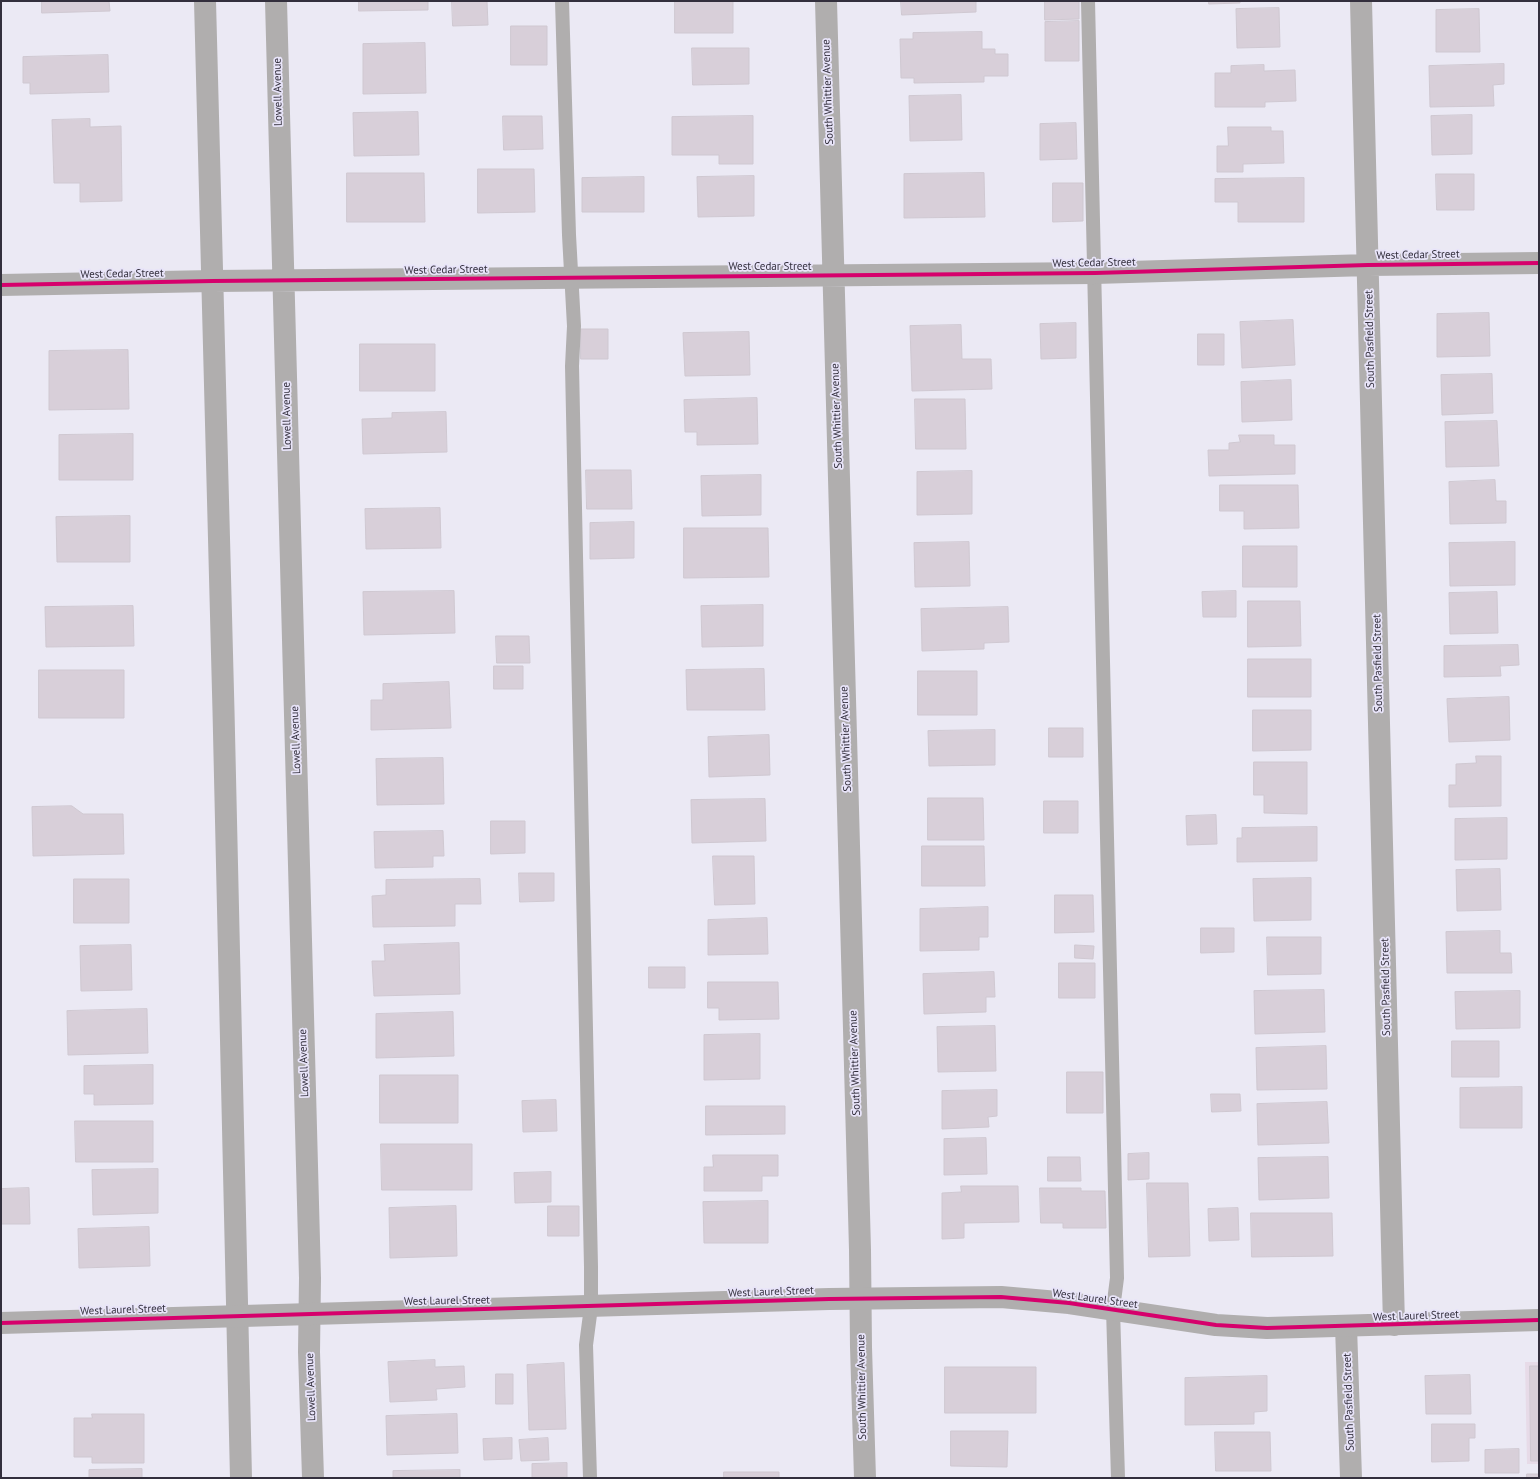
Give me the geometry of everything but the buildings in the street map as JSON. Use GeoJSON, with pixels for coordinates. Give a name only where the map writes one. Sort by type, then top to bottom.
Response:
{"type":"FeatureCollection","features":[{"type":"Feature","properties":{"kind":"street"},"geometry":{"type":"LineString","coordinates":[[205,1],[214,281],[236,1316],[241,1478]]}},
{"type":"Feature","properties":{"kind":"street","name":"Lowell Avenue"},"geometry":{"type":"LineString","coordinates":[[276,1],[310,1278],[309,1352],[313,1478]]}},
{"type":"Feature","properties":{"kind":"street","name":"South Whittier Avenue"},"geometry":{"type":"LineString","coordinates":[[826,1],[864,1478]]}},
{"type":"Feature","properties":{"kind":"street","name":"South Pasfield Street"},"geometry":{"type":"LineString","coordinates":[[1361,1],[1394,1325]]}},
{"type":"Feature","properties":{"kind":"street","name":"West Cedar Street"},"geometry":{"type":"LineString","coordinates":[[1,285],[214,281],[1095,273],[1368,265],[1539,263]]}},
{"type":"Feature","properties":{"kind":"street","name":"West Laurel Street"},"geometry":{"type":"LineString","coordinates":[[1,1323],[860,1298],[1001,1296],[1069,1303],[1216,1325],[1267,1328],[1539,1320]]}},
{"type":"Feature","properties":{"kind":"street","name":"South Pasfield Street"},"geometry":{"type":"LineString","coordinates":[[1346,1326],[1351,1478]]}},
{"type":"Feature","properties":{"kind":"lane"},"geometry":{"type":"LineString","coordinates":[[562,1],[568,228],[574,326],[572,374],[591,1307],[586,1345],[590,1478]]}},
{"type":"Feature","properties":{"kind":"lane"},"geometry":{"type":"LineString","coordinates":[[1088,1],[1117,1278],[1113,1309],[1118,1478]]}},
{"type":"Feature","properties":{"kind":"shaded area"},"geometry":{"type":"Polygon","coordinates":[[[1525,1362],[1539,1362],[1539,1464],[1527,1464],[1525,1362]]]}},
{"type":"Feature","properties":{"kind":"cycle path"},"geometry":{"type":"LineString","coordinates":[[1,285],[213,281],[1095,273],[1368,265],[1539,263]]}},
{"type":"Feature","properties":{"kind":"cycle path"},"geometry":{"type":"LineString","coordinates":[[1,1323],[829,1299],[1001,1297],[1069,1303],[1216,1325],[1267,1328],[1539,1320]]}}]}
